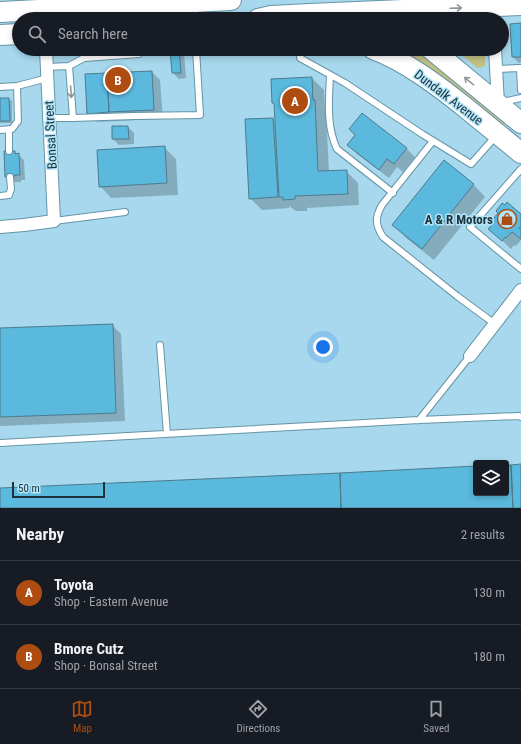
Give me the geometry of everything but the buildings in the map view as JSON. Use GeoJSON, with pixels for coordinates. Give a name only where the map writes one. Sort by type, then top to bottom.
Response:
{"type":"FeatureCollection","features":[{"type":"Feature","properties":{"kind":"main road"},"geometry":{"type":"LineString","coordinates":[[6,9],[44,9],[74,4],[119,3],[192,7],[231,0]]}},
{"type":"Feature","properties":{"kind":"main road"},"geometry":{"type":"LineString","coordinates":[[354,0],[377,12]]}},
{"type":"Feature","properties":{"kind":"main road"},"geometry":{"type":"LineString","coordinates":[[430,12],[521,5]]}},
{"type":"Feature","properties":{"kind":"main road"},"geometry":{"type":"LineString","coordinates":[[0,35],[12,34]]}},
{"type":"Feature","properties":{"kind":"main road","name":"Dundalk Avenue"},"geometry":{"type":"LineString","coordinates":[[389,56],[422,74],[441,88],[521,153]]}},
{"type":"Feature","properties":{"kind":"main road","name":"Dundalk Avenue"},"geometry":{"type":"LineString","coordinates":[[440,56],[521,123]]}},
{"type":"Feature","properties":{"kind":"main road"},"geometry":{"type":"LineString","coordinates":[[498,134],[511,128],[521,128]]}},
{"type":"Feature","properties":{"kind":"street","name":"Bonsal Street"},"geometry":{"type":"LineString","coordinates":[[46,56],[54,221]]}},
{"type":"Feature","properties":{"kind":"street"},"geometry":{"type":"LineString","coordinates":[[495,56],[498,104]]}},
{"type":"Feature","properties":{"kind":"street"},"geometry":{"type":"LineString","coordinates":[[0,227],[54,221]]}},
{"type":"Feature","properties":{"kind":"street"},"geometry":{"type":"LineString","coordinates":[[470,356],[521,290]]}},
{"type":"Feature","properties":{"kind":"lane"},"geometry":{"type":"LineString","coordinates":[[0,88],[17,86],[47,72],[70,66],[84,58],[94,56]]}},
{"type":"Feature","properties":{"kind":"lane"},"geometry":{"type":"LineString","coordinates":[[50,118],[200,115],[196,56]]}},
{"type":"Feature","properties":{"kind":"lane"},"geometry":{"type":"LineString","coordinates":[[300,56],[300,58],[345,83],[433,141],[471,164],[498,134]]}},
{"type":"Feature","properties":{"kind":"lane"},"geometry":{"type":"LineString","coordinates":[[70,66],[73,118]]}},
{"type":"Feature","properties":{"kind":"lane"},"geometry":{"type":"LineString","coordinates":[[496,69],[520,68],[521,90]]}},
{"type":"Feature","properties":{"kind":"lane"},"geometry":{"type":"LineString","coordinates":[[330,75],[329,112],[331,132],[337,149],[393,193]]}},
{"type":"Feature","properties":{"kind":"lane"},"geometry":{"type":"LineString","coordinates":[[0,130],[12,129],[18,121],[17,86]]}},
{"type":"Feature","properties":{"kind":"lane"},"geometry":{"type":"LineString","coordinates":[[498,104],[521,98]]}},
{"type":"Feature","properties":{"kind":"lane"},"geometry":{"type":"LineString","coordinates":[[8,129],[10,151]]}},
{"type":"Feature","properties":{"kind":"lane"},"geometry":{"type":"LineString","coordinates":[[433,141],[382,205],[378,213],[378,227],[383,237],[495,324]]}},
{"type":"Feature","properties":{"kind":"lane"},"geometry":{"type":"LineString","coordinates":[[521,169],[470,227],[521,269]]}},
{"type":"Feature","properties":{"kind":"lane"},"geometry":{"type":"LineString","coordinates":[[0,196],[9,195],[11,189],[10,176]]}},
{"type":"Feature","properties":{"kind":"lane"},"geometry":{"type":"LineString","coordinates":[[54,221],[125,212]]}},
{"type":"Feature","properties":{"kind":"lane"},"geometry":{"type":"LineString","coordinates":[[160,345],[166,434]]}},
{"type":"Feature","properties":{"kind":"lane"},"geometry":{"type":"LineString","coordinates":[[419,420],[470,356]]}},
{"type":"Feature","properties":{"kind":"lane"},"geometry":{"type":"LineString","coordinates":[[0,443],[419,420],[521,417]]}},
{"type":"Feature","properties":{"kind":"shaded area"},"geometry":{"type":"Polygon","coordinates":[[[398,56],[425,56],[507,123],[501,126],[398,56]]]}},
{"type":"Feature","properties":{"kind":"shaded area"},"geometry":{"type":"Polygon","coordinates":[[[463,56],[485,56],[485,66],[477,68],[463,56]]]}},
{"type":"Feature","properties":{"kind":"place","name":"Bmore Cutz"},"geometry":{"type":"Point","coordinates":[118,80]}},
{"type":"Feature","properties":{"kind":"place","name":"Toyota"},"geometry":{"type":"Point","coordinates":[295,101]}},
{"type":"Feature","properties":{"kind":"place","name":"A & R Motors"},"geometry":{"type":"Point","coordinates":[507,219]}}]}
